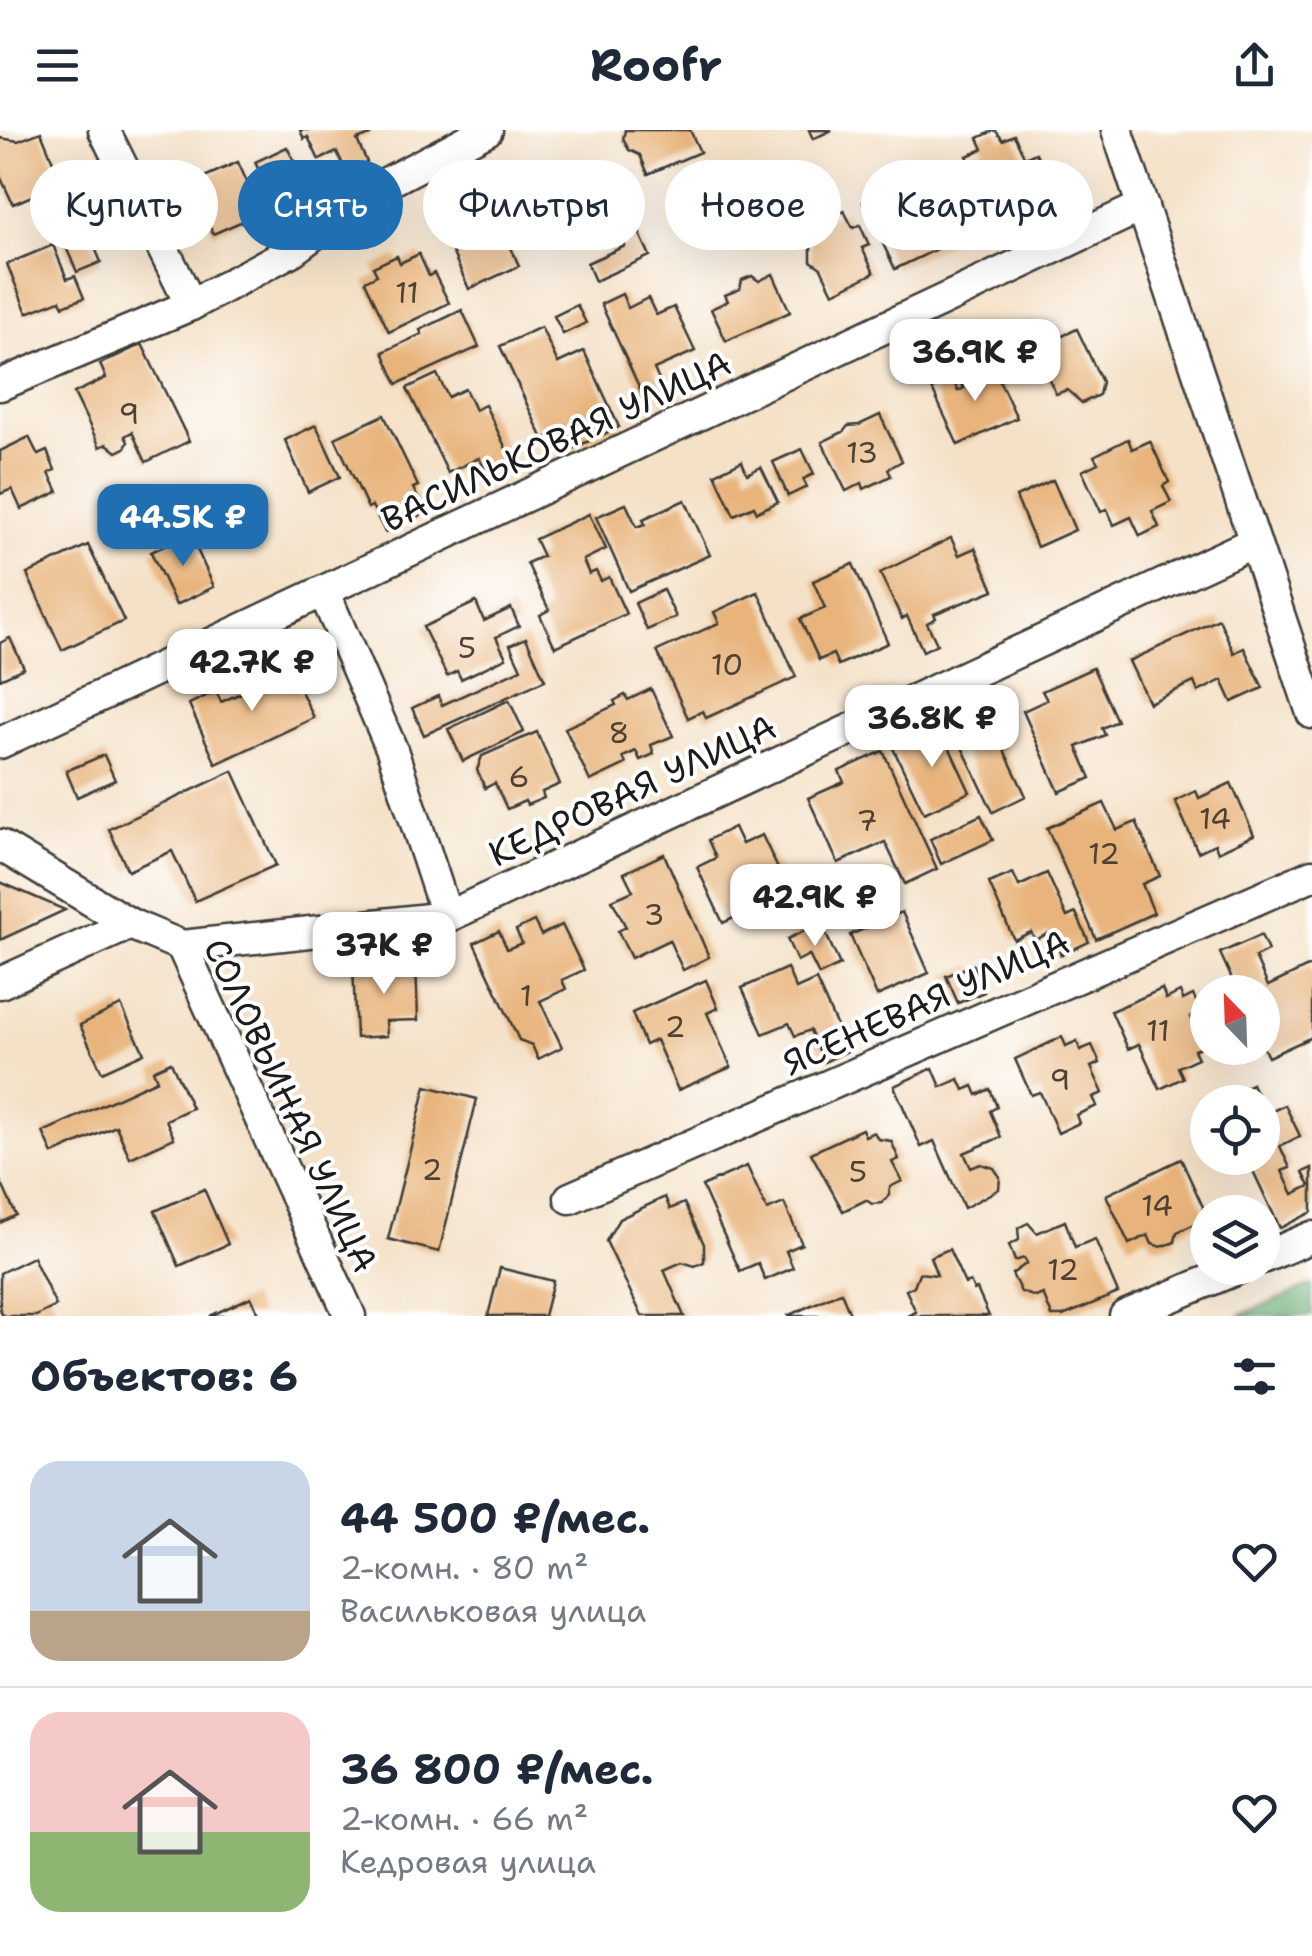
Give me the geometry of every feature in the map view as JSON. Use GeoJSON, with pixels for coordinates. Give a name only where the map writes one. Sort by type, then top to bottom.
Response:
{"type":"FeatureCollection","features":[{"type":"Feature","properties":{"kind":"street"},"geometry":{"type":"LineString","coordinates":[[104,130],[191,304]]}},
{"type":"Feature","properties":{"kind":"street"},"geometry":{"type":"LineString","coordinates":[[0,385],[191,304],[293,250],[372,190],[487,130]]}},
{"type":"Feature","properties":{"kind":"street"},"geometry":{"type":"LineString","coordinates":[[1117,130],[1312,713]]}},
{"type":"Feature","properties":{"kind":"street","name":"ВАСИЛЬКОВАЯ УЛИЦА"},"geometry":{"type":"LineString","coordinates":[[0,743],[1143,206]]}},
{"type":"Feature","properties":{"kind":"street","name":"КЕДРОВАЯ УЛИЦА"},"geometry":{"type":"LineString","coordinates":[[182,946],[447,917],[1254,542]]}},
{"type":"Feature","properties":{"kind":"street"},"geometry":{"type":"LineString","coordinates":[[324,592],[392,750],[447,917]]}},
{"type":"Feature","properties":{"kind":"street","name":"СОЛОВЬИНАЯ УЛИЦА"},"geometry":{"type":"LineString","coordinates":[[0,845],[130,924],[182,946],[350,1316]]}},
{"type":"Feature","properties":{"kind":"street","name":"ЯСЕНЕВАЯ УЛИЦА"},"geometry":{"type":"LineString","coordinates":[[570,1198],[1312,874]]}},
{"type":"Feature","properties":{"kind":"street"},"geometry":{"type":"LineString","coordinates":[[0,984],[130,924]]}},
{"type":"Feature","properties":{"kind":"street"},"geometry":{"type":"LineString","coordinates":[[1280,1250],[1312,1237]]}},
{"type":"Feature","properties":{"kind":"street"},"geometry":{"type":"LineString","coordinates":[[1125,1316],[1199,1285]]}},
{"type":"Feature","properties":{"kind":"green space"},"geometry":{"type":"Polygon","coordinates":[[[1312,1285],[1312,1316],[1238,1316],[1312,1285]]]}},
{"type":"Feature","properties":{"kind":"building"},"geometry":{"type":"Polygon","coordinates":[[[300,130],[368,130],[370,135],[357,140],[366,160],[341,160],[337,152],[319,160],[308,137],[304,139],[300,130]]]}},
{"type":"Feature","properties":{"kind":"building"},"geometry":{"type":"Polygon","coordinates":[[[625,130],[690,130],[700,152],[681,160],[665,160],[665,167],[648,174],[645,160],[629,150],[623,139],[625,130]]]}},
{"type":"Feature","properties":{"kind":"building"},"geometry":{"type":"Polygon","coordinates":[[[809,130],[832,130],[813,139],[809,130]]]}},
{"type":"Feature","properties":{"kind":"building"},"geometry":{"type":"Polygon","coordinates":[[[995,130],[1003,140],[1014,135],[1025,158],[1036,153],[1039,160],[969,160],[967,156],[983,149],[978,138],[995,130]]]}},
{"type":"Feature","properties":{"kind":"building"},"geometry":{"type":"Polygon","coordinates":[[[41,132],[53,160],[30,160],[30,197],[13,204],[0,176],[0,138],[18,141],[41,132]]]}},
{"type":"Feature","properties":{"kind":"building"},"geometry":{"type":"Polygon","coordinates":[[[287,147],[294,160],[259,160],[287,147]]]}},
{"type":"Feature","properties":{"kind":"building"},"geometry":{"type":"Polygon","coordinates":[[[238,162],[238,223],[218,232],[218,171],[238,162]]]}},
{"type":"Feature","properties":{"kind":"building"},"geometry":{"type":"Polygon","coordinates":[[[844,211],[853,228],[860,225],[861,250],[874,273],[833,293],[821,268],[811,261],[811,250],[841,250],[844,211]]]}},
{"type":"Feature","properties":{"kind":"building"},"geometry":{"type":"Polygon","coordinates":[[[645,245],[650,256],[595,281],[587,263],[616,250],[645,250],[645,245]]]}},
{"type":"Feature","properties":{"kind":"building"},"geometry":{"type":"Polygon","coordinates":[[[41,250],[55,250],[67,279],[75,276],[84,298],[63,306],[60,300],[27,313],[7,264],[41,250]]]}},
{"type":"Feature","properties":{"kind":"building"},"geometry":{"type":"Polygon","coordinates":[[[67,250],[96,250],[101,262],[77,272],[67,250]]]}},
{"type":"Feature","properties":{"kind":"building"},"geometry":{"type":"Polygon","coordinates":[[[451,250],[512,250],[519,266],[469,289],[451,250]]]}},
{"type":"Feature","properties":{"kind":"building"},"geometry":{"type":"Polygon","coordinates":[[[886,250],[935,250],[895,269],[886,250]]]}},
{"type":"Feature","properties":{"kind":"building"},"geometry":{"type":"Polygon","coordinates":[[[419,254],[449,303],[389,332],[365,281],[377,275],[373,267],[397,256],[400,263],[419,254]]]}},
{"type":"Feature","properties":{"kind":"building"},"geometry":{"type":"Polygon","coordinates":[[[773,274],[790,312],[726,341],[711,309],[728,301],[725,295],[740,289],[742,280],[752,276],[759,281],[773,274]]]}},
{"type":"Feature","properties":{"kind":"building"},"geometry":{"type":"Polygon","coordinates":[[[622,294],[628,308],[648,298],[656,315],[674,307],[695,351],[654,369],[664,392],[645,400],[601,304],[622,294]]]}},
{"type":"Feature","properties":{"kind":"building"},"geometry":{"type":"Polygon","coordinates":[[[577,305],[586,323],[563,334],[554,316],[577,305]]]}},
{"type":"Feature","properties":{"kind":"building"},"geometry":{"type":"Polygon","coordinates":[[[462,310],[479,347],[397,384],[383,352],[462,310]]]}},
{"type":"Feature","properties":{"kind":"building"},"geometry":{"type":"Polygon","coordinates":[[[541,327],[558,363],[584,351],[619,427],[574,448],[566,429],[543,439],[500,346],[541,327]]]}},
{"type":"Feature","properties":{"kind":"building"},"geometry":{"type":"Polygon","coordinates":[[[1077,329],[1102,382],[1099,395],[1082,403],[1067,390],[1056,394],[1035,349],[1077,329]]]}},
{"type":"Feature","properties":{"kind":"building"},"geometry":{"type":"Polygon","coordinates":[[[142,344],[189,441],[146,462],[132,432],[125,436],[125,448],[117,452],[107,444],[100,447],[74,393],[106,378],[100,364],[142,344]]]}},
{"type":"Feature","properties":{"kind":"building"},"geometry":{"type":"Polygon","coordinates":[[[991,363],[1017,418],[958,445],[932,389],[953,380],[958,391],[964,388],[959,378],[991,363]]]}},
{"type":"Feature","properties":{"kind":"building"},"geometry":{"type":"Polygon","coordinates":[[[437,374],[448,397],[465,389],[475,410],[485,405],[513,463],[488,475],[479,458],[448,473],[407,388],[437,374]]]}},
{"type":"Feature","properties":{"kind":"building"},"geometry":{"type":"Polygon","coordinates":[[[384,415],[418,486],[413,488],[425,513],[385,532],[372,506],[368,508],[335,438],[384,415]]]}},
{"type":"Feature","properties":{"kind":"building"},"geometry":{"type":"Polygon","coordinates":[[[880,415],[902,461],[888,469],[891,476],[864,489],[862,483],[846,491],[822,442],[848,426],[880,415]]]}},
{"type":"Feature","properties":{"kind":"building"},"geometry":{"type":"Polygon","coordinates":[[[316,425],[340,477],[308,492],[285,440],[316,425]]]}},
{"type":"Feature","properties":{"kind":"building"},"geometry":{"type":"Polygon","coordinates":[[[29,437],[38,455],[47,451],[55,470],[49,473],[58,492],[21,509],[12,489],[0,494],[0,451],[29,437]]]}},
{"type":"Feature","properties":{"kind":"building"},"geometry":{"type":"Polygon","coordinates":[[[1128,439],[1132,449],[1150,441],[1169,482],[1163,486],[1171,502],[1152,511],[1159,527],[1140,536],[1131,517],[1114,525],[1107,509],[1101,512],[1082,471],[1098,463],[1094,456],[1128,439]]]}},
{"type":"Feature","properties":{"kind":"building"},"geometry":{"type":"Polygon","coordinates":[[[802,449],[814,474],[803,479],[807,487],[788,496],[773,462],[802,449]]]}},
{"type":"Feature","properties":{"kind":"building"},"geometry":{"type":"Polygon","coordinates":[[[742,461],[747,474],[761,467],[778,502],[757,512],[754,506],[734,515],[715,474],[742,461]]]}},
{"type":"Feature","properties":{"kind":"building"},"geometry":{"type":"Polygon","coordinates":[[[1053,480],[1075,530],[1037,547],[1016,497],[1053,480]]]}},
{"type":"Feature","properties":{"kind":"building"},"geometry":{"type":"Polygon","coordinates":[[[685,500],[710,555],[629,591],[596,517],[626,504],[637,527],[645,524],[643,519],[685,500]]]}},
{"type":"Feature","properties":{"kind":"building"},"geometry":{"type":"Polygon","coordinates":[[[589,514],[606,549],[583,560],[589,574],[596,571],[601,581],[609,577],[626,614],[555,647],[540,615],[549,610],[527,563],[543,556],[535,539],[589,514]]]}},
{"type":"Feature","properties":{"kind":"building"},"geometry":{"type":"Polygon","coordinates":[[[190,534],[214,587],[176,605],[151,552],[190,534]]]}},
{"type":"Feature","properties":{"kind":"building"},"geometry":{"type":"Polygon","coordinates":[[[951,538],[959,555],[975,548],[994,590],[934,614],[936,618],[927,623],[937,644],[923,651],[880,573],[951,538]]]}},
{"type":"Feature","properties":{"kind":"building"},"geometry":{"type":"Polygon","coordinates":[[[88,545],[124,621],[62,650],[27,574],[88,545]]]}},
{"type":"Feature","properties":{"kind":"building"},"geometry":{"type":"Polygon","coordinates":[[[853,564],[888,643],[838,665],[833,654],[819,660],[800,619],[825,608],[813,581],[853,564]]]}},
{"type":"Feature","properties":{"kind":"building"},"geometry":{"type":"Polygon","coordinates":[[[663,590],[676,617],[647,630],[635,603],[663,590]]]}},
{"type":"Feature","properties":{"kind":"building"},"geometry":{"type":"Polygon","coordinates":[[[758,592],[796,677],[706,718],[703,711],[688,718],[657,651],[719,623],[714,612],[758,592]]]}},
{"type":"Feature","properties":{"kind":"building"},"geometry":{"type":"Polygon","coordinates":[[[476,602],[484,621],[511,608],[519,626],[496,637],[506,658],[461,679],[457,671],[447,676],[423,627],[476,602]]]}},
{"type":"Feature","properties":{"kind":"building"},"geometry":{"type":"Polygon","coordinates":[[[1219,619],[1234,653],[1244,648],[1263,688],[1232,702],[1222,680],[1198,692],[1194,682],[1149,703],[1129,661],[1219,619]]]}},
{"type":"Feature","properties":{"kind":"building"},"geometry":{"type":"Polygon","coordinates":[[[10,638],[24,668],[0,679],[0,643],[10,638]]]}},
{"type":"Feature","properties":{"kind":"building"},"geometry":{"type":"Polygon","coordinates":[[[526,638],[545,680],[424,735],[412,708],[438,696],[442,705],[521,669],[510,645],[526,638]]]}},
{"type":"Feature","properties":{"kind":"building"},"geometry":{"type":"Polygon","coordinates":[[[286,660],[314,718],[216,764],[189,704],[216,691],[221,702],[268,681],[263,670],[286,660]]]}},
{"type":"Feature","properties":{"kind":"building"},"geometry":{"type":"Polygon","coordinates":[[[1093,668],[1117,721],[1102,728],[1105,735],[1077,747],[1091,778],[1059,792],[1023,711],[1047,700],[1042,691],[1093,668]]]}},
{"type":"Feature","properties":{"kind":"building"},"geometry":{"type":"Polygon","coordinates":[[[651,689],[673,736],[651,745],[654,754],[640,760],[636,751],[623,757],[626,764],[590,781],[565,728],[616,705],[614,701],[625,695],[628,700],[651,689]]]}},
{"type":"Feature","properties":{"kind":"building"},"geometry":{"type":"Polygon","coordinates":[[[509,700],[524,732],[463,761],[448,729],[509,700]]]}},
{"type":"Feature","properties":{"kind":"building"},"geometry":{"type":"Polygon","coordinates":[[[975,710],[985,731],[993,727],[1026,796],[993,812],[950,722],[975,710]]]}},
{"type":"Feature","properties":{"kind":"building"},"geometry":{"type":"Polygon","coordinates":[[[940,727],[970,792],[924,813],[893,748],[940,727]]]}},
{"type":"Feature","properties":{"kind":"building"},"geometry":{"type":"Polygon","coordinates":[[[537,732],[560,784],[542,792],[544,798],[507,809],[495,783],[485,788],[477,770],[482,756],[537,732]]]}},
{"type":"Feature","properties":{"kind":"building"},"geometry":{"type":"Polygon","coordinates":[[[883,751],[937,869],[905,884],[885,842],[838,863],[808,798],[844,782],[839,771],[883,751]]]}},
{"type":"Feature","properties":{"kind":"building"},"geometry":{"type":"Polygon","coordinates":[[[104,755],[115,780],[77,797],[66,771],[104,755]]]}},
{"type":"Feature","properties":{"kind":"building"},"geometry":{"type":"Polygon","coordinates":[[[233,771],[276,865],[195,901],[172,851],[128,871],[109,829],[233,771]]]}},
{"type":"Feature","properties":{"kind":"building"},"geometry":{"type":"Polygon","coordinates":[[[1231,783],[1254,835],[1218,852],[1215,844],[1198,852],[1175,801],[1196,791],[1199,798],[1231,783]]]}},
{"type":"Feature","properties":{"kind":"building"},"geometry":{"type":"Polygon","coordinates":[[[1104,803],[1117,830],[1136,822],[1160,876],[1142,884],[1154,913],[1096,939],[1047,828],[1104,803]]]}},
{"type":"Feature","properties":{"kind":"building"},"geometry":{"type":"Polygon","coordinates":[[[981,815],[993,840],[941,864],[930,839],[981,815]]]}},
{"type":"Feature","properties":{"kind":"building"},"geometry":{"type":"Polygon","coordinates":[[[734,827],[742,844],[762,835],[789,892],[723,923],[697,867],[716,858],[708,840],[734,827]]]}},
{"type":"Feature","properties":{"kind":"building"},"geometry":{"type":"Polygon","coordinates":[[[664,854],[709,957],[683,970],[669,940],[631,958],[618,931],[626,927],[612,900],[633,891],[624,873],[664,854]]]}},
{"type":"Feature","properties":{"kind":"building"},"geometry":{"type":"Polygon","coordinates":[[[1013,873],[1019,886],[1047,873],[1067,917],[1076,913],[1089,942],[1061,955],[1051,932],[1035,940],[1031,932],[1014,940],[989,883],[1013,873]]]}},
{"type":"Feature","properties":{"kind":"building"},"geometry":{"type":"Polygon","coordinates":[[[0,882],[65,910],[0,940],[0,882]]]}},
{"type":"Feature","properties":{"kind":"building"},"geometry":{"type":"Polygon","coordinates":[[[902,912],[929,973],[877,996],[850,935],[902,912]]]}},
{"type":"Feature","properties":{"kind":"building"},"geometry":{"type":"Polygon","coordinates":[[[534,921],[541,935],[562,925],[584,970],[562,980],[566,989],[540,1001],[562,1047],[538,1059],[532,1045],[519,1040],[474,943],[499,931],[507,949],[522,943],[516,930],[534,921]]]}},
{"type":"Feature","properties":{"kind":"building"},"geometry":{"type":"Polygon","coordinates":[[[821,923],[840,965],[819,975],[809,955],[797,961],[787,939],[821,923]]]}},
{"type":"Feature","properties":{"kind":"building"},"geometry":{"type":"Polygon","coordinates":[[[1261,935],[1268,951],[1255,957],[1263,975],[1230,975],[1220,953],[1261,935]]]}},
{"type":"Feature","properties":{"kind":"building"},"geometry":{"type":"Polygon","coordinates":[[[416,962],[418,1020],[386,1021],[387,1036],[356,1038],[353,965],[416,962]]]}},
{"type":"Feature","properties":{"kind":"building"},"geometry":{"type":"Polygon","coordinates":[[[973,965],[984,992],[958,1003],[946,976],[973,965]]]}},
{"type":"Feature","properties":{"kind":"building"},"geometry":{"type":"Polygon","coordinates":[[[1312,965],[1312,1037],[1280,1052],[1280,980],[1312,965]]]}},
{"type":"Feature","properties":{"kind":"building"},"geometry":{"type":"Polygon","coordinates":[[[787,968],[796,989],[816,980],[848,1051],[824,1062],[810,1030],[795,1036],[789,1023],[763,1034],[742,988],[787,968]]]}},
{"type":"Feature","properties":{"kind":"building"},"geometry":{"type":"Polygon","coordinates":[[[706,980],[718,1008],[707,1013],[731,1067],[678,1090],[656,1040],[645,1045],[632,1013],[706,980]]]}},
{"type":"Feature","properties":{"kind":"building"},"geometry":{"type":"Polygon","coordinates":[[[1162,989],[1166,999],[1180,992],[1183,1000],[1190,996],[1190,1062],[1178,1067],[1183,1078],[1160,1089],[1139,1044],[1128,1049],[1111,1011],[1162,989]]]}},
{"type":"Feature","properties":{"kind":"building"},"geometry":{"type":"Polygon","coordinates":[[[121,1005],[144,1053],[102,1072],[80,1025],[121,1005]]]}},
{"type":"Feature","properties":{"kind":"building"},"geometry":{"type":"Polygon","coordinates":[[[1062,1037],[1066,1046],[1077,1041],[1080,1050],[1092,1045],[1100,1063],[1091,1067],[1103,1093],[1093,1097],[1097,1106],[1076,1115],[1079,1123],[1058,1133],[1040,1092],[1031,1095],[1015,1059],[1062,1037]]]}},
{"type":"Feature","properties":{"kind":"building"},"geometry":{"type":"Polygon","coordinates":[[[171,1062],[192,1108],[166,1120],[174,1138],[130,1158],[116,1126],[53,1154],[43,1132],[157,1080],[153,1070],[171,1062]]]}},
{"type":"Feature","properties":{"kind":"building"},"geometry":{"type":"Polygon","coordinates":[[[933,1068],[941,1087],[959,1079],[964,1090],[973,1086],[977,1095],[990,1089],[997,1107],[990,1111],[1001,1137],[964,1153],[971,1168],[981,1164],[994,1168],[1000,1177],[999,1189],[964,1208],[934,1141],[921,1147],[894,1086],[933,1068]]]}},
{"type":"Feature","properties":{"kind":"building"},"geometry":{"type":"Polygon","coordinates":[[[426,1086],[477,1099],[439,1252],[388,1239],[426,1086]]]}},
{"type":"Feature","properties":{"kind":"building"},"geometry":{"type":"Polygon","coordinates":[[[1285,1105],[1300,1136],[1280,1146],[1280,1107],[1285,1105]]]}},
{"type":"Feature","properties":{"kind":"building"},"geometry":{"type":"Polygon","coordinates":[[[862,1129],[865,1136],[874,1132],[878,1139],[891,1141],[899,1159],[892,1162],[902,1181],[890,1187],[882,1203],[866,1200],[843,1211],[811,1153],[862,1129]]]}},
{"type":"Feature","properties":{"kind":"building"},"geometry":{"type":"Polygon","coordinates":[[[1280,1146],[1290,1168],[1282,1171],[1293,1194],[1310,1186],[1303,1172],[1312,1168],[1312,1212],[1280,1228],[1280,1195],[1264,1195],[1255,1175],[1280,1175],[1280,1146]]]}},
{"type":"Feature","properties":{"kind":"building"},"geometry":{"type":"Polygon","coordinates":[[[1181,1159],[1197,1195],[1190,1195],[1190,1226],[1177,1232],[1175,1242],[1161,1247],[1152,1244],[1148,1235],[1129,1244],[1106,1195],[1181,1159]]]}},
{"type":"Feature","properties":{"kind":"building"},"geometry":{"type":"Polygon","coordinates":[[[747,1166],[767,1210],[784,1203],[802,1244],[786,1251],[793,1268],[765,1280],[758,1263],[740,1271],[702,1186],[747,1166]]]}},
{"type":"Feature","properties":{"kind":"building"},"geometry":{"type":"Polygon","coordinates":[[[0,1180],[16,1215],[0,1223],[0,1180]]]}},
{"type":"Feature","properties":{"kind":"building"},"geometry":{"type":"Polygon","coordinates":[[[204,1189],[228,1244],[179,1266],[155,1211],[204,1189]]]}},
{"type":"Feature","properties":{"kind":"building"},"geometry":{"type":"Polygon","coordinates":[[[665,1197],[670,1209],[684,1203],[704,1244],[704,1262],[695,1266],[682,1262],[664,1270],[684,1316],[642,1316],[606,1241],[619,1219],[665,1197]]]}},
{"type":"Feature","properties":{"kind":"building"},"geometry":{"type":"Polygon","coordinates":[[[1065,1221],[1075,1247],[1095,1239],[1118,1293],[1063,1316],[1052,1316],[1043,1294],[1036,1297],[1021,1292],[1012,1274],[1027,1263],[1024,1258],[1015,1261],[1009,1245],[1019,1240],[1018,1228],[1028,1223],[1037,1233],[1065,1221]]]}},
{"type":"Feature","properties":{"kind":"building"},"geometry":{"type":"Polygon","coordinates":[[[949,1249],[965,1284],[970,1282],[977,1289],[989,1316],[907,1316],[916,1312],[906,1290],[914,1286],[919,1273],[937,1275],[930,1257],[949,1249]]]}},
{"type":"Feature","properties":{"kind":"building"},"geometry":{"type":"Polygon","coordinates":[[[33,1257],[56,1306],[36,1316],[3,1316],[0,1273],[33,1257]]]}},
{"type":"Feature","properties":{"kind":"building"},"geometry":{"type":"Polygon","coordinates":[[[500,1268],[553,1281],[544,1316],[488,1316],[500,1268]]]}},
{"type":"Feature","properties":{"kind":"building"},"geometry":{"type":"Polygon","coordinates":[[[841,1292],[851,1316],[787,1316],[841,1292]]]}},
{"type":"Feature","properties":{"kind":"building"},"geometry":{"type":"Polygon","coordinates":[[[251,1297],[260,1316],[210,1316],[251,1297]]]}}]}
